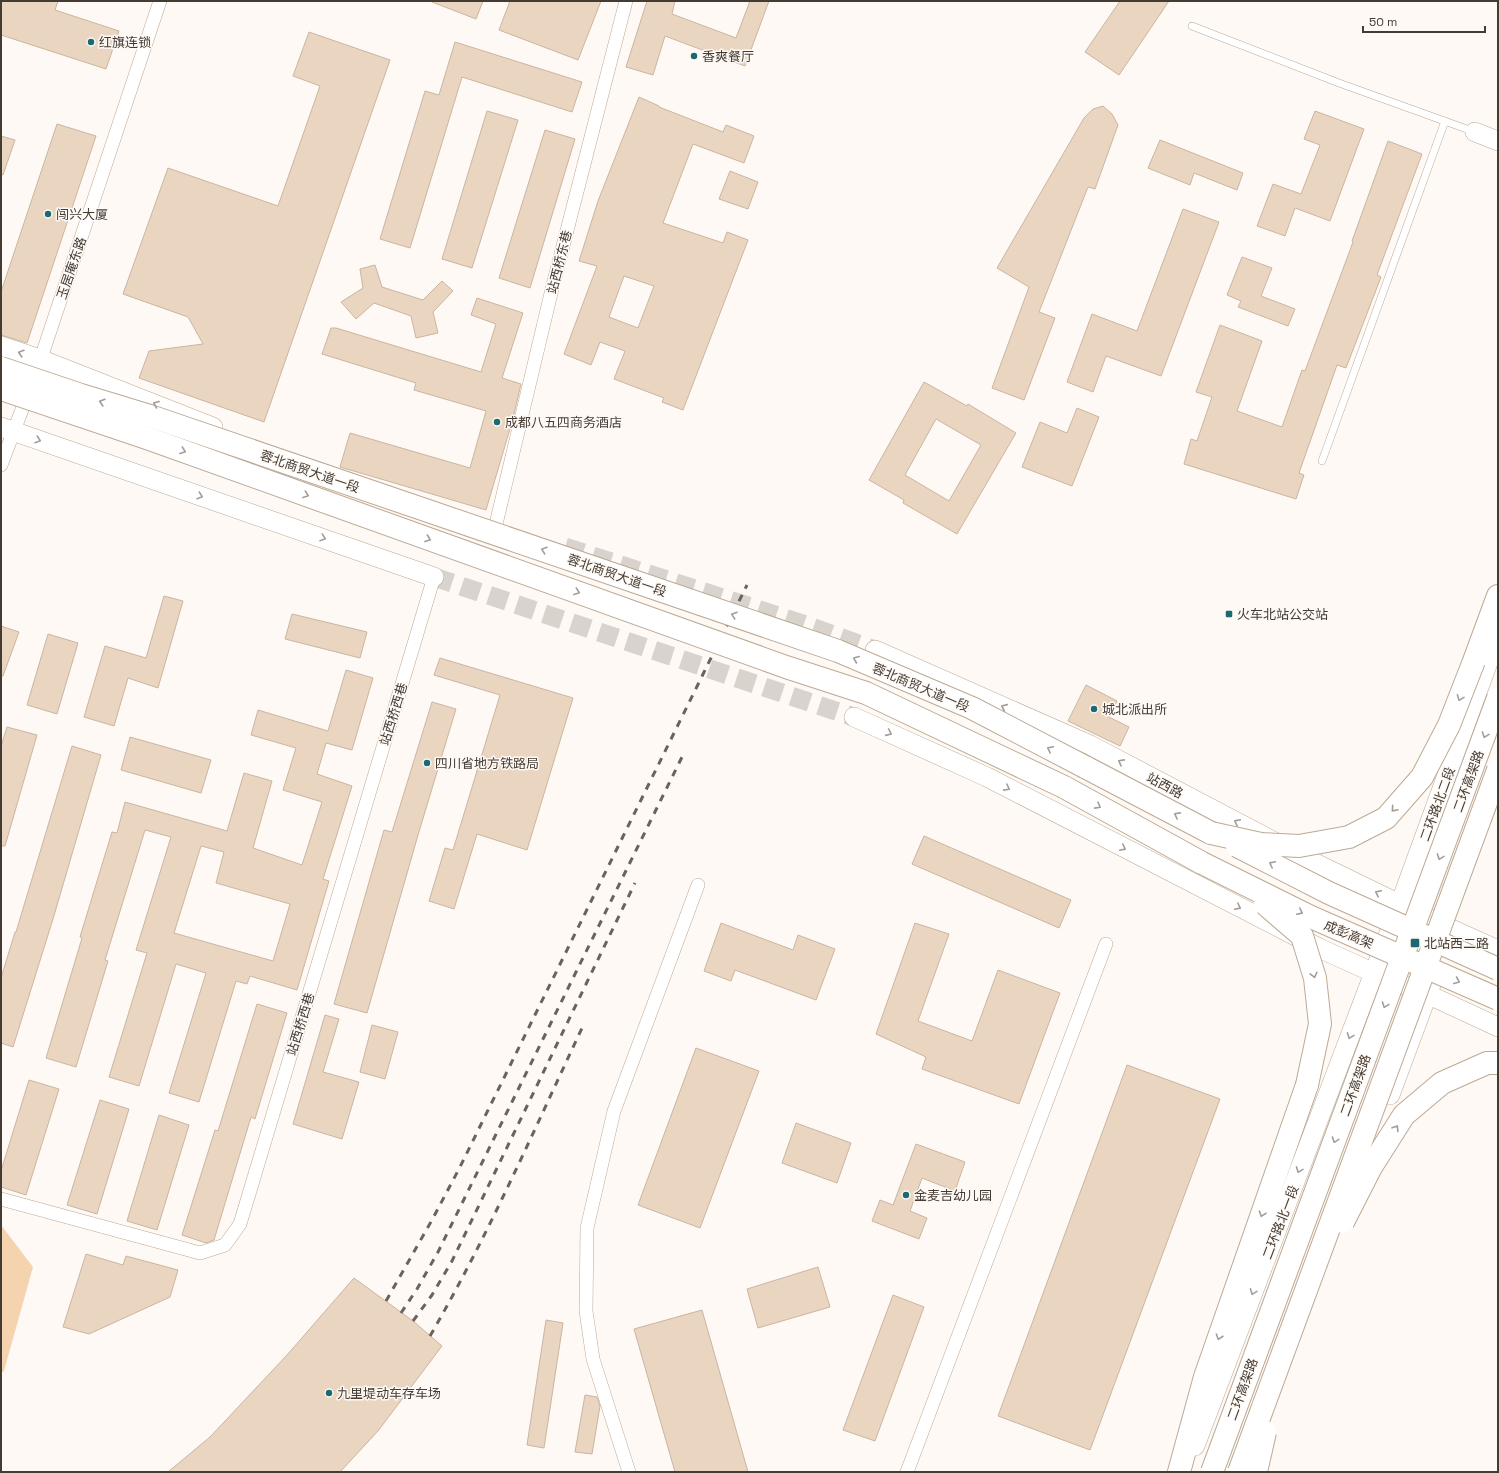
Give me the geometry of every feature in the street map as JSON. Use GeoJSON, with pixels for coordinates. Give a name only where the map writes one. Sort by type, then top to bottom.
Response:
{"type":"FeatureCollection","features":[{"type":"Feature","properties":{"kind":"highway","name":"蓉北商贸大道一段"},"geometry":{"type":"LineString","coordinates":[[1,368],[37,369],[168,422],[838,651],[972,708],[1211,833]]}},
{"type":"Feature","properties":{"kind":"highway","name":"蓉北商贸大道一段"},"geometry":{"type":"LineString","coordinates":[[1,389],[147,438],[786,667],[866,693],[1064,787],[1202,863]]}},
{"type":"Feature","properties":{"kind":"highway"},"geometry":{"type":"LineString","coordinates":[[1211,833],[1260,844],[1299,846],[1349,837],[1386,818],[1422,777],[1449,725],[1498,596]]}},
{"type":"Feature","properties":{"kind":"highway","name":"二环高架路"},"geometry":{"type":"LineString","coordinates":[[1212,1472],[1498,698]]}},
{"type":"Feature","properties":{"kind":"highway","name":"二环高架路"},"geometry":{"type":"LineString","coordinates":[[1239,1472],[1498,770]]}},
{"type":"Feature","properties":{"kind":"highway"},"geometry":{"type":"LineString","coordinates":[[1211,833],[1330,893],[1498,969]]}},
{"type":"Feature","properties":{"kind":"highway"},"geometry":{"type":"LineString","coordinates":[[1179,1472],[1205,1377],[1307,1085],[1320,1024],[1315,978],[1302,936],[1272,909],[1202,863]]}},
{"type":"Feature","properties":{"kind":"highway","name":"成彭高架"},"geometry":{"type":"LineString","coordinates":[[1202,863],[1311,918],[1498,999]]}},
{"type":"Feature","properties":{"kind":"highway"},"geometry":{"type":"LineString","coordinates":[[1298,1311],[1371,1167],[1404,1115],[1442,1082],[1487,1063],[1498,1063]]}},
{"type":"Feature","properties":{"kind":"highway"},"geometry":{"type":"LineString","coordinates":[[1256,1472],[1286,1342]]}},
{"type":"Feature","properties":{"kind":"main road"},"geometry":{"type":"LineString","coordinates":[[1475,132],[1498,141]]}},
{"type":"Feature","properties":{"kind":"main road","name":"蓉北商贸大道一段"},"geometry":{"type":"LineString","coordinates":[[1,346],[37,369],[269,449],[496,524]]}},
{"type":"Feature","properties":{"kind":"main road"},"geometry":{"type":"LineString","coordinates":[[7,429],[434,577]]}},
{"type":"Feature","properties":{"kind":"main road","name":"二环路北二段"},"geometry":{"type":"LineString","coordinates":[[1374,973],[1498,635]]}},
{"type":"Feature","properties":{"kind":"main road","name":"站西路"},"geometry":{"type":"LineString","coordinates":[[875,650],[913,665],[1090,745],[1306,858],[1451,929]]}},
{"type":"Feature","properties":{"kind":"main road"},"geometry":{"type":"LineString","coordinates":[[854,717],[987,778],[1319,948],[1374,973],[1427,994],[1498,1027]]}},
{"type":"Feature","properties":{"kind":"main road"},"geometry":{"type":"LineString","coordinates":[[1250,1472],[1498,802]]}},
{"type":"Feature","properties":{"kind":"main road"},"geometry":{"type":"LineString","coordinates":[[1451,929],[1498,950]]}},
{"type":"Feature","properties":{"kind":"main road","name":"二环路北一段"},"geometry":{"type":"LineString","coordinates":[[1186,1472],[1374,973]]}},
{"type":"Feature","properties":{"kind":"street","name":"玉居庵东路"},"geometry":{"type":"LineString","coordinates":[[1,465],[7,429],[37,369],[160,1]]}},
{"type":"Feature","properties":{"kind":"street","name":"站西桥东巷"},"geometry":{"type":"LineString","coordinates":[[496,524],[553,285],[626,1]]}},
{"type":"Feature","properties":{"kind":"street","name":"站西桥西巷"},"geometry":{"type":"LineString","coordinates":[[1,1199],[200,1253],[225,1245],[240,1224],[434,577]]}},
{"type":"Feature","properties":{"kind":"street"},"geometry":{"type":"LineString","coordinates":[[629,1472],[593,1359],[586,1311],[587,1228],[614,1111],[698,886]]}},
{"type":"Feature","properties":{"kind":"street"},"geometry":{"type":"LineString","coordinates":[[907,1472],[1106,944]]}},
{"type":"Feature","properties":{"kind":"lane"},"geometry":{"type":"LineString","coordinates":[[1192,26],[1475,132]]}},
{"type":"Feature","properties":{"kind":"lane"},"geometry":{"type":"LineString","coordinates":[[1322,461],[1445,121]]}},
{"type":"Feature","properties":{"kind":"shaded area"},"geometry":{"type":"Polygon","coordinates":[[[1,1225],[33,1267],[4,1371],[1,1373],[1,1225]]]}},
{"type":"Feature","properties":{"kind":"building"},"geometry":{"type":"Polygon","coordinates":[[[1,1],[58,1],[55,10],[119,31],[106,69],[1,35],[1,1]]]}},
{"type":"Feature","properties":{"kind":"building"},"geometry":{"type":"Polygon","coordinates":[[[432,1],[483,1],[476,19],[432,1]]]}},
{"type":"Feature","properties":{"kind":"building"},"geometry":{"type":"Polygon","coordinates":[[[510,1],[601,1],[578,60],[499,30],[510,1]]]}},
{"type":"Feature","properties":{"kind":"building"},"geometry":{"type":"Polygon","coordinates":[[[647,1],[675,1],[672,14],[736,38],[750,1],[769,1],[745,66],[665,36],[653,75],[626,67],[647,1]]]}},
{"type":"Feature","properties":{"kind":"building"},"geometry":{"type":"Polygon","coordinates":[[[1120,1],[1169,1],[1119,75],[1085,52],[1120,1]]]}},
{"type":"Feature","properties":{"kind":"building"},"geometry":{"type":"Polygon","coordinates":[[[309,32],[390,60],[264,422],[139,378],[149,351],[203,344],[188,317],[123,294],[168,168],[278,206],[320,86],[293,76],[309,32]]]}},
{"type":"Feature","properties":{"kind":"building"},"geometry":{"type":"Polygon","coordinates":[[[455,42],[582,82],[572,112],[462,77],[410,248],[380,239],[425,91],[439,95],[455,42]]]}},
{"type":"Feature","properties":{"kind":"building"},"geometry":{"type":"Polygon","coordinates":[[[639,97],[659,107],[723,132],[726,125],[754,136],[744,163],[693,144],[663,223],[723,243],[727,232],[748,240],[683,410],[662,402],[664,398],[614,379],[625,351],[600,342],[591,365],[564,354],[597,266],[579,261],[598,201],[639,97]],[[624,276],[609,317],[638,328],[654,286],[624,276]]]}},
{"type":"Feature","properties":{"kind":"building"},"geometry":{"type":"Polygon","coordinates":[[[1103,106],[1112,114],[1118,125],[1095,189],[1088,187],[1039,312],[1055,318],[1024,400],[992,388],[1029,287],[997,268],[1084,118],[1093,109],[1103,106]]]}},
{"type":"Feature","properties":{"kind":"building"},"geometry":{"type":"Polygon","coordinates":[[[487,111],[518,120],[472,268],[442,259],[487,111]]]}},
{"type":"Feature","properties":{"kind":"building"},"geometry":{"type":"Polygon","coordinates":[[[1315,111],[1364,129],[1330,221],[1295,208],[1285,236],[1257,226],[1273,184],[1301,194],[1320,145],[1304,139],[1315,111]]]}},
{"type":"Feature","properties":{"kind":"building","name":"闯兴大厦"},"geometry":{"type":"Polygon","coordinates":[[[57,124],[96,136],[27,343],[1,335],[1,292],[57,124]]]}},
{"type":"Feature","properties":{"kind":"building"},"geometry":{"type":"Polygon","coordinates":[[[545,130],[575,139],[530,288],[499,278],[545,130]]]}},
{"type":"Feature","properties":{"kind":"building"},"geometry":{"type":"Polygon","coordinates":[[[1,136],[15,140],[3,175],[1,174],[1,136]]]}},
{"type":"Feature","properties":{"kind":"building"},"geometry":{"type":"Polygon","coordinates":[[[1160,140],[1243,173],[1237,190],[1194,173],[1190,185],[1148,168],[1160,140]]]}},
{"type":"Feature","properties":{"kind":"building"},"geometry":{"type":"Polygon","coordinates":[[[1388,141],[1422,154],[1377,275],[1381,277],[1346,368],[1337,365],[1299,473],[1304,475],[1296,499],[1184,464],[1191,439],[1197,441],[1212,397],[1196,392],[1220,325],[1262,341],[1237,411],[1282,427],[1302,370],[1305,371],[1353,242],[1352,241],[1388,141]]]}},
{"type":"Feature","properties":{"kind":"building"},"geometry":{"type":"Polygon","coordinates":[[[730,171],[758,182],[748,209],[719,199],[730,171]]]}},
{"type":"Feature","properties":{"kind":"building"},"geometry":{"type":"Polygon","coordinates":[[[1183,209],[1219,222],[1161,376],[1106,356],[1093,392],[1067,382],[1092,314],[1137,331],[1183,209]]]}},
{"type":"Feature","properties":{"kind":"building"},"geometry":{"type":"Polygon","coordinates":[[[1242,257],[1272,268],[1261,296],[1295,309],[1288,326],[1238,307],[1241,301],[1227,295],[1242,257]]]}},
{"type":"Feature","properties":{"kind":"building"},"geometry":{"type":"Polygon","coordinates":[[[375,265],[382,287],[423,300],[442,281],[453,291],[433,312],[438,333],[416,338],[411,316],[374,303],[356,319],[341,302],[363,288],[360,269],[375,265]]]}},
{"type":"Feature","properties":{"kind":"building","name":"成都八五四商务酒店"},"geometry":{"type":"Polygon","coordinates":[[[477,298],[523,313],[502,378],[521,384],[512,422],[486,510],[340,467],[350,433],[470,468],[486,411],[414,390],[416,383],[322,354],[331,328],[336,328],[481,372],[496,324],[471,315],[477,298]]]}},
{"type":"Feature","properties":{"kind":"building"},"geometry":{"type":"Polygon","coordinates":[[[924,382],[967,406],[968,404],[1016,433],[957,534],[903,503],[904,500],[869,480],[924,382]],[[936,419],[905,475],[949,501],[981,445],[936,419]]]}},
{"type":"Feature","properties":{"kind":"building"},"geometry":{"type":"Polygon","coordinates":[[[1077,408],[1099,417],[1072,486],[1022,467],[1040,422],[1067,433],[1077,408]]]}},
{"type":"Feature","properties":{"kind":"building"},"geometry":{"type":"Polygon","coordinates":[[[164,596],[183,601],[158,688],[128,678],[114,726],[84,717],[105,646],[146,658],[164,596]]]}},
{"type":"Feature","properties":{"kind":"building"},"geometry":{"type":"Polygon","coordinates":[[[292,614],[367,632],[360,658],[285,639],[292,614]]]}},
{"type":"Feature","properties":{"kind":"building"},"geometry":{"type":"Polygon","coordinates":[[[1,626],[19,632],[3,676],[1,676],[1,626]]]}},
{"type":"Feature","properties":{"kind":"building"},"geometry":{"type":"Polygon","coordinates":[[[48,634],[78,643],[57,714],[27,705],[48,634]]]}},
{"type":"Feature","properties":{"kind":"building"},"geometry":{"type":"Polygon","coordinates":[[[440,658],[573,698],[527,850],[477,834],[454,909],[429,901],[445,848],[453,850],[500,695],[434,675],[440,658]]]}},
{"type":"Feature","properties":{"kind":"building"},"geometry":{"type":"Polygon","coordinates":[[[346,670],[373,678],[352,750],[326,743],[317,774],[352,786],[323,879],[329,881],[297,990],[250,976],[247,984],[236,981],[199,1102],[169,1093],[206,973],[176,964],[139,1086],[109,1077],[147,953],[136,950],[171,837],[145,830],[105,960],[108,961],[76,1067],[46,1058],[82,938],[80,937],[112,832],[117,833],[125,802],[227,831],[244,773],[272,781],[253,848],[302,865],[322,802],[283,790],[296,748],[251,735],[258,710],[328,731],[346,670]],[[201,846],[174,933],[273,961],[290,904],[216,883],[224,852],[201,846]]]}},
{"type":"Feature","properties":{"kind":"building","name":"城北派出所"},"geometry":{"type":"Polygon","coordinates":[[[1086,685],[1117,701],[1109,717],[1129,727],[1120,746],[1068,721],[1086,685]]]}},
{"type":"Feature","properties":{"kind":"building"},"geometry":{"type":"Polygon","coordinates":[[[432,702],[456,709],[367,1013],[334,1004],[384,830],[392,832],[432,702]]]}},
{"type":"Feature","properties":{"kind":"building"},"geometry":{"type":"Polygon","coordinates":[[[7,727],[37,735],[5,846],[1,846],[1,746],[7,727]]]}},
{"type":"Feature","properties":{"kind":"building"},"geometry":{"type":"Polygon","coordinates":[[[130,737],[211,760],[201,793],[121,770],[130,737]]]}},
{"type":"Feature","properties":{"kind":"building"},"geometry":{"type":"Polygon","coordinates":[[[72,746],[101,755],[53,919],[13,1047],[1,1043],[1,978],[72,746]]]}},
{"type":"Feature","properties":{"kind":"building"},"geometry":{"type":"Polygon","coordinates":[[[924,836],[1071,900],[1059,928],[912,864],[924,836]]]}},
{"type":"Feature","properties":{"kind":"building"},"geometry":{"type":"Polygon","coordinates":[[[721,923],[793,950],[798,935],[835,949],[816,1000],[735,970],[731,981],[704,971],[721,923]]]}},
{"type":"Feature","properties":{"kind":"building"},"geometry":{"type":"Polygon","coordinates":[[[915,923],[949,934],[918,1021],[972,1041],[998,970],[1060,993],[1019,1104],[922,1069],[926,1057],[876,1034],[915,923]]]}},
{"type":"Feature","properties":{"kind":"building"},"geometry":{"type":"Polygon","coordinates":[[[257,1004],[287,1013],[255,1119],[251,1117],[214,1240],[206,1243],[182,1235],[215,1130],[218,1131],[257,1004]]]}},
{"type":"Feature","properties":{"kind":"building"},"geometry":{"type":"Polygon","coordinates":[[[325,1015],[339,1019],[323,1072],[359,1082],[342,1139],[293,1124],[325,1015]]]}},
{"type":"Feature","properties":{"kind":"building"},"geometry":{"type":"Polygon","coordinates":[[[372,1025],[398,1032],[385,1079],[360,1072],[372,1025]]]}},
{"type":"Feature","properties":{"kind":"building"},"geometry":{"type":"Polygon","coordinates":[[[696,1048],[759,1071],[700,1228],[638,1205],[696,1048]]]}},
{"type":"Feature","properties":{"kind":"building"},"geometry":{"type":"Polygon","coordinates":[[[1127,1065],[1220,1099],[1090,1450],[998,1416],[1127,1065]]]}},
{"type":"Feature","properties":{"kind":"building"},"geometry":{"type":"Polygon","coordinates":[[[29,1080],[59,1089],[26,1195],[1,1187],[1,1171],[29,1080]]]}},
{"type":"Feature","properties":{"kind":"building"},"geometry":{"type":"Polygon","coordinates":[[[100,1100],[129,1109],[97,1214],[67,1205],[100,1100]]]}},
{"type":"Feature","properties":{"kind":"building"},"geometry":{"type":"Polygon","coordinates":[[[159,1115],[189,1125],[157,1230],[127,1221],[159,1115]]]}},
{"type":"Feature","properties":{"kind":"building"},"geometry":{"type":"Polygon","coordinates":[[[796,1123],[851,1143],[837,1183],[782,1163],[796,1123]]]}},
{"type":"Feature","properties":{"kind":"building","name":"金麦吉幼儿园"},"geometry":{"type":"Polygon","coordinates":[[[916,1144],[965,1162],[955,1191],[922,1178],[910,1211],[927,1218],[919,1239],[872,1221],[880,1200],[893,1205],[916,1144]]]}},
{"type":"Feature","properties":{"kind":"building"},"geometry":{"type":"Polygon","coordinates":[[[86,1254],[123,1265],[126,1256],[178,1270],[170,1297],[89,1334],[63,1327],[86,1254]]]}},
{"type":"Feature","properties":{"kind":"building"},"geometry":{"type":"Polygon","coordinates":[[[818,1267],[830,1307],[758,1328],[747,1289],[818,1267]]]}},
{"type":"Feature","properties":{"kind":"building","name":"九里堤动车存车场"},"geometry":{"type":"Polygon","coordinates":[[[354,1278],[413,1321],[442,1346],[378,1431],[340,1472],[168,1472],[210,1437],[287,1355],[354,1278]]]}},
{"type":"Feature","properties":{"kind":"building"},"geometry":{"type":"Polygon","coordinates":[[[893,1295],[924,1307],[875,1441],[843,1430],[893,1295]]]}},
{"type":"Feature","properties":{"kind":"building"},"geometry":{"type":"Polygon","coordinates":[[[702,1310],[748,1472],[675,1472],[634,1329],[702,1310]]]}},
{"type":"Feature","properties":{"kind":"building"},"geometry":{"type":"Polygon","coordinates":[[[546,1320],[563,1323],[544,1448],[527,1445],[546,1320]]]}},
{"type":"Feature","properties":{"kind":"building"},"geometry":{"type":"Polygon","coordinates":[[[585,1395],[597,1397],[600,1406],[592,1454],[575,1452],[585,1395]]]}},
{"type":"Feature","properties":{"kind":"tunnel"},"geometry":{"type":"LineString","coordinates":[[565,547],[803,624],[875,650]]}},
{"type":"Feature","properties":{"kind":"tunnel"},"geometry":{"type":"LineString","coordinates":[[434,577],[854,717]]}},
{"type":"Feature","properties":{"kind":"railway"},"geometry":{"type":"LineString","coordinates":[[386,1301],[460,1167],[747,585]]}},
{"type":"Feature","properties":{"kind":"railway"},"geometry":{"type":"LineString","coordinates":[[401,1313],[417,1289],[438,1252],[683,755]]}},
{"type":"Feature","properties":{"kind":"railway"},"geometry":{"type":"LineString","coordinates":[[413,1321],[432,1295],[452,1261],[635,883]]}},
{"type":"Feature","properties":{"kind":"railway"},"geometry":{"type":"LineString","coordinates":[[430,1336],[491,1221],[583,1026]]}},
{"type":"Feature","properties":{"kind":"place","name":"红旗连锁"},"geometry":{"type":"Point","coordinates":[91,42]}},
{"type":"Feature","properties":{"kind":"place","name":"香爽餐厅"},"geometry":{"type":"Point","coordinates":[694,56]}},
{"type":"Feature","properties":{"kind":"place","name":"闯兴大厦"},"geometry":{"type":"Point","coordinates":[48,214]}},
{"type":"Feature","properties":{"kind":"place","name":"成都八五四商务酒店"},"geometry":{"type":"Point","coordinates":[497,422]}},
{"type":"Feature","properties":{"kind":"place","name":"火车北站公交站"},"geometry":{"type":"Point","coordinates":[1229,614]}},
{"type":"Feature","properties":{"kind":"place","name":"城北派出所"},"geometry":{"type":"Point","coordinates":[1094,709]}},
{"type":"Feature","properties":{"kind":"place","name":"四川省地方铁路局"},"geometry":{"type":"Point","coordinates":[427,763]}},
{"type":"Feature","properties":{"kind":"place","name":"北站西二路"},"geometry":{"type":"Point","coordinates":[1415,943]}},
{"type":"Feature","properties":{"kind":"place","name":"金麦吉幼儿园"},"geometry":{"type":"Point","coordinates":[906,1195]}},
{"type":"Feature","properties":{"kind":"place","name":"九里堤动车存车场"},"geometry":{"type":"Point","coordinates":[329,1393]}}]}
